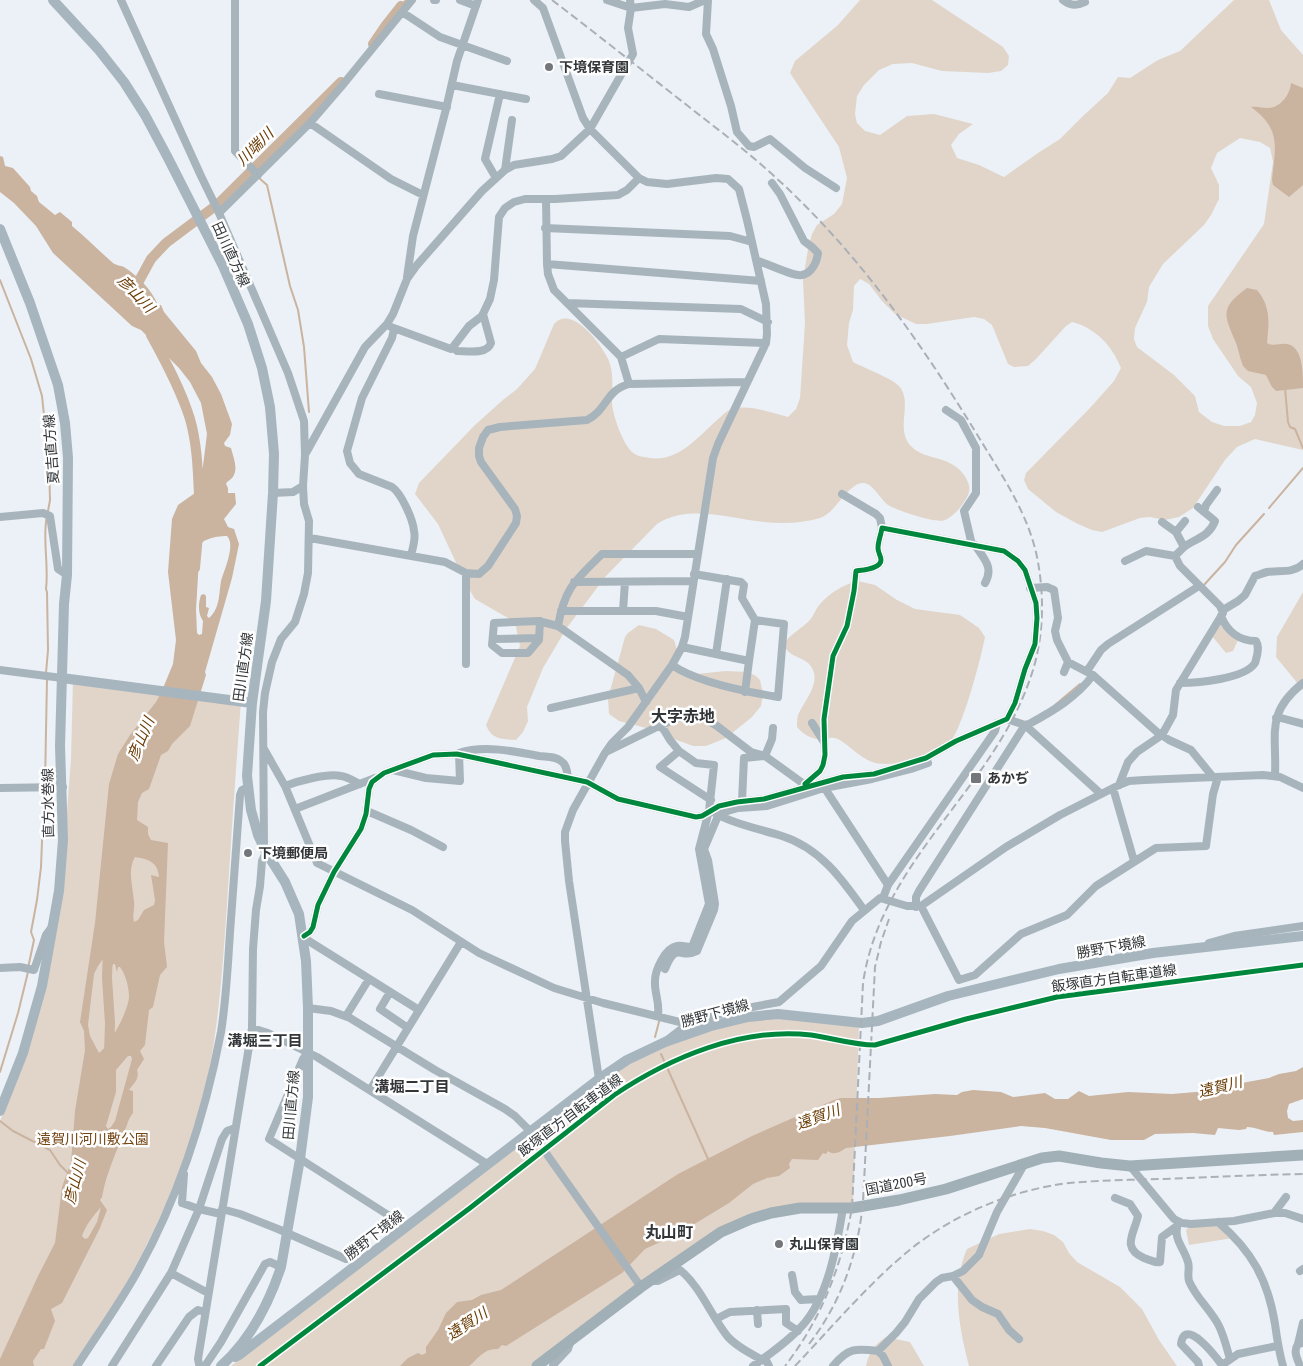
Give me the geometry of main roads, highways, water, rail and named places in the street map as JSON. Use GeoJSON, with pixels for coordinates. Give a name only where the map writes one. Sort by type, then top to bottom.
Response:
{"type":"FeatureCollection","features":[{"type":"Feature","properties":{"kind":"highway","name":"国道200号"},"geometry":{"type":"LineString","coordinates":[[537,1366],[640,1286],[652,1280],[721,1232],[771,1213],[800,1208],[844,1208],[899,1200],[946,1189],[1042,1158],[1059,1156],[1130,1166],[1303,1155]]}},
{"type":"Feature","properties":{"kind":"main road","name":"田川直方線"},"geometry":{"type":"LineString","coordinates":[[53,0],[98,49],[135,99],[168,158],[223,266],[248,324],[262,368],[270,407],[274,454],[273,493],[266,600],[250,702],[248,788],[255,826],[265,849],[300,914],[304,937],[308,1008],[308,1097],[288,1234],[276,1283],[260,1317],[247,1337],[225,1363]]}},
{"type":"Feature","properties":{"kind":"main road","name":"夏吉直方線"},"geometry":{"type":"LineString","coordinates":[[0,229],[3,245],[30,303],[58,384],[65,423],[68,458],[67,575],[64,604],[66,678]]}},
{"type":"Feature","properties":{"kind":"main road"},"geometry":{"type":"LineString","coordinates":[[66,678],[250,702]]}},
{"type":"Feature","properties":{"kind":"main road","name":"直方水巻線"},"geometry":{"type":"LineString","coordinates":[[0,1111],[29,1033],[42,986],[53,926],[63,840],[63,787],[60,746],[66,678]]}},
{"type":"Feature","properties":{"kind":"main road","name":"勝野下境線"},"geometry":{"type":"LineString","coordinates":[[225,1363],[240,1355],[488,1164],[532,1135],[599,1079],[627,1060],[665,1042],[711,1026],[760,1015],[778,1014],[862,1023],[878,1021],[948,996],[1033,975],[1143,955],[1303,936]]}},
{"type":"Feature","properties":{"kind":"water"},"geometry":{"type":"Polygon","coordinates":[[[1291,83],[1303,88],[1303,185],[1289,197],[1273,185],[1275,148],[1272,132],[1268,123],[1251,107],[1268,108],[1277,106],[1284,100],[1291,83]]]}},
{"type":"Feature","properties":{"kind":"water"},"geometry":{"type":"Polygon","coordinates":[[[0,156],[3,157],[5,166],[13,168],[30,187],[39,202],[55,215],[60,212],[72,222],[72,226],[113,263],[124,267],[140,279],[158,305],[161,305],[164,312],[196,351],[201,363],[212,377],[221,394],[232,424],[230,435],[224,443],[225,446],[231,448],[235,462],[235,471],[226,484],[228,493],[235,493],[236,504],[224,519],[228,527],[234,529],[239,544],[232,578],[205,672],[206,675],[190,726],[172,744],[168,751],[161,755],[149,789],[142,793],[138,802],[137,820],[148,827],[148,834],[151,840],[168,843],[164,942],[167,967],[160,975],[153,1007],[149,1010],[145,1045],[140,1051],[144,1059],[137,1070],[137,1079],[129,1090],[133,1091],[133,1113],[129,1119],[100,1200],[107,1210],[100,1228],[62,1303],[51,1309],[55,1321],[44,1349],[41,1349],[33,1361],[34,1366],[0,1366],[0,1359],[55,1243],[62,1187],[71,1162],[75,1111],[85,1050],[84,1031],[80,1022],[95,923],[109,784],[118,754],[130,735],[156,702],[173,664],[176,640],[168,572],[172,519],[178,505],[195,493],[203,466],[207,434],[201,403],[190,382],[179,368],[141,330],[132,326],[53,253],[36,226],[14,203],[0,192],[0,156]],[[227,536],[202,542],[196,549],[195,554],[199,559],[196,610],[197,633],[199,635],[202,634],[203,621],[199,609],[201,595],[204,594],[206,596],[206,607],[209,608],[207,616],[209,618],[217,606],[221,581],[230,551],[227,536]],[[135,857],[131,879],[134,922],[138,920],[144,910],[154,905],[151,875],[159,877],[157,868],[152,862],[135,857]],[[105,956],[94,974],[88,1025],[90,1036],[99,1053],[118,1028],[129,997],[127,982],[120,967],[118,967],[117,972],[115,964],[113,964],[111,969],[110,962],[105,956]],[[128,1056],[116,1070],[116,1092],[106,1126],[108,1129],[115,1121],[132,1059],[131,1056],[128,1056]],[[101,1207],[83,1232],[82,1236],[85,1239],[88,1238],[97,1222],[101,1207]]]}},
{"type":"Feature","properties":{"kind":"water"},"geometry":{"type":"Polygon","coordinates":[[[1247,288],[1257,290],[1265,302],[1268,315],[1267,343],[1272,345],[1287,344],[1292,346],[1299,355],[1303,375],[1303,388],[1276,391],[1266,375],[1248,371],[1243,366],[1226,313],[1232,302],[1247,288]]]}},
{"type":"Feature","properties":{"kind":"water","name":"遠賀川"},"geometry":{"type":"Polygon","coordinates":[[[1303,1067],[1303,1099],[1289,1104],[1287,1111],[1288,1118],[1293,1121],[1303,1120],[1303,1132],[1274,1135],[1273,1132],[1250,1127],[1239,1130],[1218,1128],[1215,1135],[1193,1133],[1155,1134],[1144,1140],[1111,1140],[1045,1128],[1021,1126],[846,1148],[835,1153],[828,1151],[826,1154],[823,1153],[818,1160],[792,1159],[789,1164],[790,1168],[779,1176],[767,1178],[753,1184],[729,1203],[678,1234],[645,1249],[622,1273],[506,1346],[502,1345],[498,1349],[485,1352],[469,1366],[400,1366],[408,1358],[418,1353],[422,1355],[426,1353],[426,1347],[438,1330],[446,1313],[457,1302],[472,1300],[481,1295],[501,1290],[678,1174],[752,1136],[834,1100],[841,1098],[879,1098],[935,1094],[957,1095],[973,1090],[1001,1092],[1013,1097],[1045,1093],[1055,1099],[1068,1099],[1079,1091],[1089,1096],[1128,1092],[1172,1094],[1231,1089],[1242,1083],[1296,1071],[1303,1067]]]}},
{"type":"Feature","properties":{"kind":"waterway","name":"川端川"},"geometry":{"type":"LineString","coordinates":[[401,6],[406,0]]}},
{"type":"Feature","properties":{"kind":"waterway","name":"川端川"},"geometry":{"type":"LineString","coordinates":[[373,44],[401,6]]}},
{"type":"Feature","properties":{"kind":"waterway","name":"川端川"},"geometry":{"type":"LineString","coordinates":[[133,292],[151,259],[166,243],[218,204],[341,82]]}},
{"type":"Feature","properties":{"kind":"waterway"},"geometry":{"type":"LineString","coordinates":[[259,178],[267,185],[290,286],[298,310],[304,347],[309,412]]}},
{"type":"Feature","properties":{"kind":"waterway"},"geometry":{"type":"LineString","coordinates":[[0,280],[31,359],[42,396],[49,464],[50,500],[48,511]]}},
{"type":"Feature","properties":{"kind":"waterway","name":"彦山川"},"geometry":{"type":"LineString","coordinates":[[151,335],[178,387],[190,419],[196,447],[199,496]]}},
{"type":"Feature","properties":{"kind":"waterway"},"geometry":{"type":"LineString","coordinates":[[1285,388],[1288,422],[1290,427],[1295,429],[1303,448]]}},
{"type":"Feature","properties":{"kind":"waterway"},"geometry":{"type":"LineString","coordinates":[[1269,508],[1303,468]]}},
{"type":"Feature","properties":{"kind":"waterway"},"geometry":{"type":"LineString","coordinates":[[1203,586],[1264,514]]}},
{"type":"Feature","properties":{"kind":"waterway"},"geometry":{"type":"LineString","coordinates":[[46,673],[48,650],[45,533],[47,516]]}},
{"type":"Feature","properties":{"kind":"waterway","name":"彦山川"},"geometry":{"type":"LineString","coordinates":[[195,568],[198,535]]}},
{"type":"Feature","properties":{"kind":"waterway"},"geometry":{"type":"LineString","coordinates":[[45,785],[47,678]]}},
{"type":"Feature","properties":{"kind":"waterway"},"geometry":{"type":"LineString","coordinates":[[1055,705],[1080,684]]}},
{"type":"Feature","properties":{"kind":"waterway"},"geometry":{"type":"LineString","coordinates":[[28,968],[34,940],[31,932],[41,867],[44,790]]}},
{"type":"Feature","properties":{"kind":"waterway","name":"彦山川"},"geometry":{"type":"LineString","coordinates":[[108,948],[109,1053]]}},
{"type":"Feature","properties":{"kind":"waterway"},"geometry":{"type":"LineString","coordinates":[[0,1072],[28,972]]}},
{"type":"Feature","properties":{"kind":"waterway"},"geometry":{"type":"LineString","coordinates":[[655,1037],[660,1018]]}},
{"type":"Feature","properties":{"kind":"waterway"},"geometry":{"type":"LineString","coordinates":[[661,1054],[708,1159]]}},
{"type":"Feature","properties":{"kind":"waterway"},"geometry":{"type":"LineString","coordinates":[[0,1121],[13,1131],[50,1150],[68,1173]]}},
{"type":"Feature","properties":{"kind":"railway"},"geometry":{"type":"LineString","coordinates":[[552,0],[721,132],[774,176],[833,235],[860,266],[910,332],[996,465],[1013,494],[1027,525],[1033,541],[1040,572],[1042,618],[1038,649],[1030,679],[1013,719],[990,756],[914,862],[891,900],[874,939],[863,983],[852,1208],[836,1271],[820,1310],[810,1329],[785,1366]]}},
{"type":"Feature","properties":{"kind":"railway"},"geometry":{"type":"LineString","coordinates":[[809,1344],[839,1295],[852,1259],[861,1221],[875,967],[889,919]]}},
{"type":"Feature","properties":{"kind":"railway"},"geometry":{"type":"LineString","coordinates":[[795,1366],[866,1290],[912,1248],[928,1236],[964,1215],[1002,1199],[1041,1188],[1073,1183],[1303,1174]]}},
{"type":"Feature","properties":{"kind":"place","name":"下境保育園"},"geometry":{"type":"Point","coordinates":[549,67]}},
{"type":"Feature","properties":{"kind":"place","name":"あかぢ"},"geometry":{"type":"Point","coordinates":[976,778]}},
{"type":"Feature","properties":{"kind":"place","name":"下境郵便局"},"geometry":{"type":"Point","coordinates":[248,853]}},
{"type":"Feature","properties":{"kind":"place","name":"丸山保育園"},"geometry":{"type":"Point","coordinates":[779,1244]}},
{"type":"Feature","properties":{"kind":"district","name":"大字赤地"},"geometry":{"type":"Point","coordinates":[683,716]}},
{"type":"Feature","properties":{"kind":"district","name":"溝堀三丁目"},"geometry":{"type":"Point","coordinates":[265,1041]}},
{"type":"Feature","properties":{"kind":"district","name":"溝堀二丁目"},"geometry":{"type":"Point","coordinates":[412,1087]}},
{"type":"Feature","properties":{"kind":"district","name":"丸山町"},"geometry":{"type":"Point","coordinates":[669,1232]}},
{"type":"Feature","properties":{"kind":"park label","name":"遠賀川河川敷公園"},"geometry":{"type":"Point","coordinates":[93,1139]}}]}
